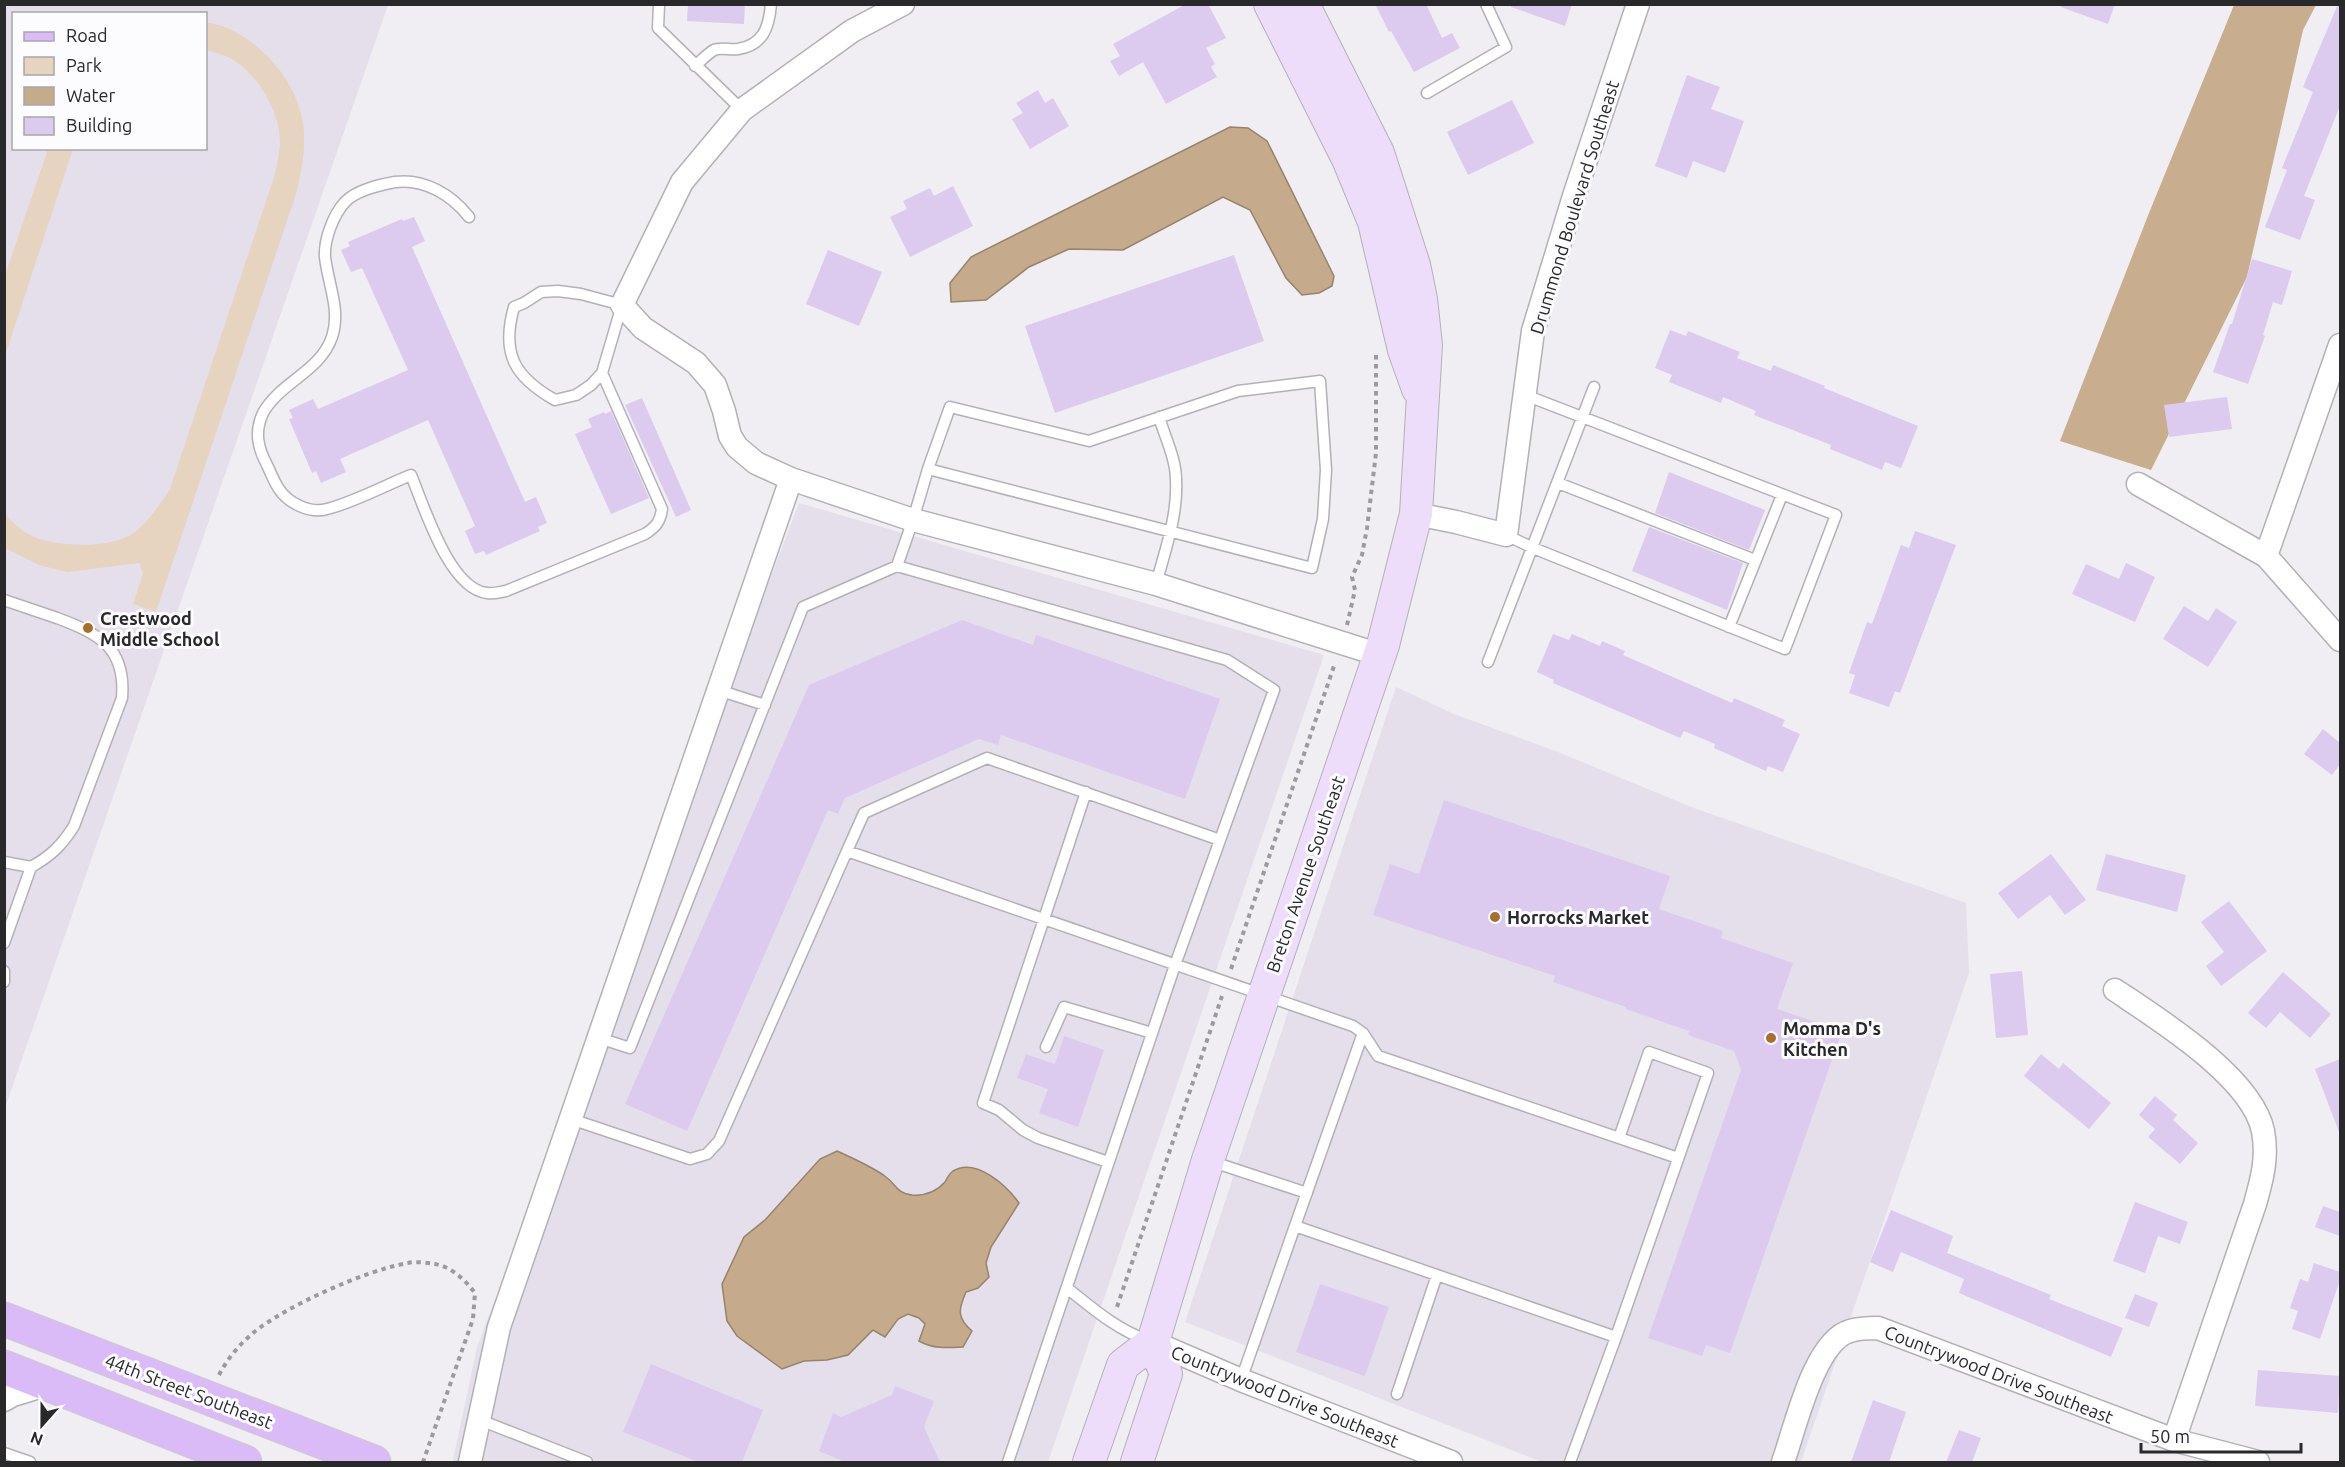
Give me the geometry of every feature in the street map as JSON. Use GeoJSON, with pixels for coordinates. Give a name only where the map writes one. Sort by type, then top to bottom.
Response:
{"type":"FeatureCollection","features":[{"type":"Feature","properties":{"kind":"main road","name":"Breton Avenue Southeast"},"geometry":{"type":"LineString","coordinates":[[1270,4],[1348,159],[1374,222],[1404,350],[1422,398]]}},
{"type":"Feature","properties":{"kind":"main road","name":"Breton Avenue Southeast"},"geometry":{"type":"LineString","coordinates":[[1153,1342],[1208,1160],[1380,655],[1416,514],[1426,345],[1421,299],[1414,265],[1398,209],[1378,153],[1303,4]]}},
{"type":"Feature","properties":{"kind":"main road","name":"44th Street Southeast"},"geometry":{"type":"LineString","coordinates":[[4,1319],[374,1462]]}},
{"type":"Feature","properties":{"kind":"main road"},"geometry":{"type":"LineString","coordinates":[[4,1342],[45,1335]]}},
{"type":"Feature","properties":{"kind":"main road"},"geometry":{"type":"LineString","coordinates":[[1089,1462],[1123,1365],[1153,1342],[1166,1374],[1137,1462]]}},
{"type":"Feature","properties":{"kind":"main road"},"geometry":{"type":"LineString","coordinates":[[4,1367],[245,1462]]}},
{"type":"Feature","properties":{"kind":"main road"},"geometry":{"type":"LineString","coordinates":[[1105,1418],[1112,1422],[1116,1429],[1124,1462]]}},
{"type":"Feature","properties":{"kind":"street"},"geometry":{"type":"LineString","coordinates":[[903,4],[852,31],[742,110],[682,182],[622,305],[643,328],[696,363],[715,385],[730,436],[737,447],[756,463],[790,479],[914,520],[1156,584],[1380,655]]}},
{"type":"Feature","properties":{"kind":"street","name":"Drummond Boulevard Southeast"},"geometry":{"type":"LineString","coordinates":[[1506,535],[1533,331],[1574,195],[1638,4]]}},
{"type":"Feature","properties":{"kind":"street"},"geometry":{"type":"LineString","coordinates":[[2266,556],[2340,345]]}},
{"type":"Feature","properties":{"kind":"street"},"geometry":{"type":"LineString","coordinates":[[470,1462],[499,1326],[790,479]]}},
{"type":"Feature","properties":{"kind":"street"},"geometry":{"type":"LineString","coordinates":[[2138,483],[2266,556],[2340,640]]}},
{"type":"Feature","properties":{"kind":"street"},"geometry":{"type":"LineString","coordinates":[[1416,514],[1506,535]]}},
{"type":"Feature","properties":{"kind":"street"},"geometry":{"type":"LineString","coordinates":[[2115,990],[2163,1023],[2220,1068],[2251,1102],[2263,1130],[2265,1166],[2255,1204],[2174,1440]]}},
{"type":"Feature","properties":{"kind":"street","name":"Countrywood Drive Southeast"},"geometry":{"type":"LineString","coordinates":[[1783,1462],[1815,1369],[1826,1347],[1849,1331],[1878,1328],[2174,1440],[2258,1462]]}},
{"type":"Feature","properties":{"kind":"street","name":"Countrywood Drive Southeast"},"geometry":{"type":"LineString","coordinates":[[1153,1342],[1418,1456],[1451,1462]]}},
{"type":"Feature","properties":{"kind":"street"},"geometry":{"type":"LineString","coordinates":[[4,1400],[49,1384]]}},
{"type":"Feature","properties":{"kind":"lane"},"geometry":{"type":"LineString","coordinates":[[659,4],[658,28],[742,110]]}},
{"type":"Feature","properties":{"kind":"lane"},"geometry":{"type":"LineString","coordinates":[[695,66],[715,50],[738,49],[754,45],[765,35],[770,21],[771,4]]}},
{"type":"Feature","properties":{"kind":"lane"},"geometry":{"type":"LineString","coordinates":[[1427,93],[1506,47],[1486,4]]}},
{"type":"Feature","properties":{"kind":"lane"},"geometry":{"type":"LineString","coordinates":[[469,217],[456,201],[419,184],[398,182],[380,185],[363,191],[345,202],[327,237],[325,255],[335,306],[332,336],[325,353],[315,364],[274,397],[262,415],[258,428],[258,446],[279,490],[294,503],[307,508],[325,510],[411,475],[448,560],[461,578],[472,587],[487,593],[506,591],[645,534],[661,519],[662,509],[602,373]]}},
{"type":"Feature","properties":{"kind":"lane"},"geometry":{"type":"LineString","coordinates":[[541,292],[581,294],[622,305],[602,373],[591,385],[576,395],[555,400],[534,388],[512,362],[508,328],[514,307],[541,292]]}},
{"type":"Feature","properties":{"kind":"lane"},"geometry":{"type":"LineString","coordinates":[[897,566],[914,520],[927,470],[950,407],[1089,441],[1238,390],[1320,381],[1326,470],[1323,519],[1312,568],[927,470]]}},
{"type":"Feature","properties":{"kind":"lane"},"geometry":{"type":"LineString","coordinates":[[1488,662],[1594,387]]}},
{"type":"Feature","properties":{"kind":"lane"},"geometry":{"type":"LineString","coordinates":[[1506,535],[1533,548],[1785,649],[1836,515],[1525,395]]}},
{"type":"Feature","properties":{"kind":"lane"},"geometry":{"type":"LineString","coordinates":[[1156,584],[1171,532],[1177,478],[1159,417]]}},
{"type":"Feature","properties":{"kind":"lane"},"geometry":{"type":"LineString","coordinates":[[1558,483],[1755,560]]}},
{"type":"Feature","properties":{"kind":"lane"},"geometry":{"type":"LineString","coordinates":[[1729,627],[1782,495]]}},
{"type":"Feature","properties":{"kind":"lane"},"geometry":{"type":"LineString","coordinates":[[599,1038],[630,1048],[803,608],[897,566],[1227,660],[1274,690],[1175,965],[1008,1462]]}},
{"type":"Feature","properties":{"kind":"lane"},"geometry":{"type":"LineString","coordinates":[[4,600],[78,626],[98,636],[111,648],[120,664],[124,680],[122,698],[74,826],[63,844],[48,858],[31,867],[4,862]]}},
{"type":"Feature","properties":{"kind":"lane"},"geometry":{"type":"LineString","coordinates":[[718,690],[765,705]]}},
{"type":"Feature","properties":{"kind":"lane"},"geometry":{"type":"LineString","coordinates":[[571,1119],[690,1159],[707,1154],[719,1141],[864,813],[987,758],[1220,840]]}},
{"type":"Feature","properties":{"kind":"lane"},"geometry":{"type":"LineString","coordinates":[[1086,792],[982,1103],[999,1110],[1023,1130],[1038,1138],[1108,1162]]}},
{"type":"Feature","properties":{"kind":"lane"},"geometry":{"type":"LineString","coordinates":[[847,851],[1353,1026],[1363,1033],[1378,1056],[1678,1158]]}},
{"type":"Feature","properties":{"kind":"lane"},"geometry":{"type":"LineString","coordinates":[[4,943],[31,867]]}},
{"type":"Feature","properties":{"kind":"lane"},"geometry":{"type":"LineString","coordinates":[[4,971],[4,982]]}},
{"type":"Feature","properties":{"kind":"lane"},"geometry":{"type":"LineString","coordinates":[[1046,1047],[1064,1007],[1152,1033]]}},
{"type":"Feature","properties":{"kind":"lane"},"geometry":{"type":"LineString","coordinates":[[1241,1380],[1363,1033]]}},
{"type":"Feature","properties":{"kind":"lane"},"geometry":{"type":"LineString","coordinates":[[1570,1462],[1708,1073],[1648,1052],[1619,1138]]}},
{"type":"Feature","properties":{"kind":"lane"},"geometry":{"type":"LineString","coordinates":[[1208,1160],[1307,1193]]}},
{"type":"Feature","properties":{"kind":"lane"},"geometry":{"type":"LineString","coordinates":[[1295,1226],[1616,1337]]}},
{"type":"Feature","properties":{"kind":"lane"},"geometry":{"type":"LineString","coordinates":[[1397,1394],[1437,1275]]}},
{"type":"Feature","properties":{"kind":"lane"},"geometry":{"type":"LineString","coordinates":[[1067,1288],[1096,1311],[1138,1337],[1153,1342]]}},
{"type":"Feature","properties":{"kind":"lane"},"geometry":{"type":"LineString","coordinates":[[480,1420],[587,1462]]}},
{"type":"Feature","properties":{"kind":"lane"},"geometry":{"type":"LineString","coordinates":[[4,1453],[30,1462]]}},
{"type":"Feature","properties":{"kind":"path"},"geometry":{"type":"LineString","coordinates":[[209,1399],[226,1362],[253,1333],[288,1309],[374,1271],[410,1262],[438,1265],[463,1277],[475,1293],[473,1319],[423,1462]]}},
{"type":"Feature","properties":{"kind":"shaded area","name":"Crestwood Middle School"},"geometry":{"type":"Polygon","coordinates":[[[5,5],[388,5],[5,1108],[5,5]]]}},
{"type":"Feature","properties":{"kind":"shaded area"},"geometry":{"type":"Polygon","coordinates":[[[2234,5],[2316,5],[2303,30],[2247,277],[2151,470],[2060,441],[2149,213],[2234,5]]]}},
{"type":"Feature","properties":{"kind":"shaded area"},"geometry":{"type":"Polygon","coordinates":[[[799,503],[1324,655],[1048,1462],[458,1462],[453,1460],[477,1347],[799,503]]]}},
{"type":"Feature","properties":{"kind":"shaded area"},"geometry":{"type":"Polygon","coordinates":[[[1396,687],[1454,714],[1558,752],[1694,808],[1966,903],[1969,973],[1801,1462],[1542,1462],[1185,1322],[1396,687]]]}},
{"type":"Feature","properties":{"kind":"green space"},"geometry":{"type":"Polygon","coordinates":[[[207,22],[229,29],[246,38],[259,48],[282,73],[302,117],[303,156],[296,194],[156,612],[133,604],[143,573],[139,563],[67,572],[39,565],[5,548],[5,513],[19,528],[37,538],[73,545],[101,544],[125,538],[135,532],[150,517],[170,489],[275,174],[280,146],[276,117],[264,93],[248,72],[228,57],[207,50],[207,22]]]}},
{"type":"Feature","properties":{"kind":"green space"},"geometry":{"type":"Polygon","coordinates":[[[48,150],[73,150],[5,356],[5,275],[48,150]]]}},
{"type":"Feature","properties":{"kind":"water"},"geometry":{"type":"Polygon","coordinates":[[[1230,127],[1248,128],[1267,141],[1334,276],[1332,286],[1319,293],[1302,295],[1286,278],[1250,210],[1223,197],[1123,250],[1069,249],[1029,267],[986,300],[951,302],[950,283],[971,257],[1230,127]]]}},
{"type":"Feature","properties":{"kind":"water"},"geometry":{"type":"Polygon","coordinates":[[[837,1151],[875,1170],[907,1194],[930,1193],[942,1185],[953,1171],[971,1168],[990,1175],[1019,1203],[991,1247],[986,1263],[989,1277],[978,1288],[966,1292],[963,1298],[960,1309],[961,1318],[972,1331],[963,1347],[935,1347],[919,1341],[925,1324],[919,1318],[908,1314],[898,1319],[885,1337],[873,1330],[848,1355],[827,1360],[804,1361],[782,1369],[737,1336],[727,1321],[722,1284],[744,1237],[765,1220],[820,1159],[837,1151]]]}},
{"type":"Feature","properties":{"kind":"building"},"geometry":{"type":"Polygon","coordinates":[[[688,4],[745,4],[744,24],[687,21],[688,4]]]}},
{"type":"Feature","properties":{"kind":"building"},"geometry":{"type":"Polygon","coordinates":[[[1186,4],[1208,4],[1226,38],[1206,48],[1215,64],[1211,67],[1217,77],[1166,104],[1143,62],[1119,76],[1110,61],[1120,56],[1113,44],[1186,4]]]}},
{"type":"Feature","properties":{"kind":"building"},"geometry":{"type":"Polygon","coordinates":[[[1375,4],[1426,4],[1442,38],[1452,33],[1460,48],[1414,72],[1375,4]]]}},
{"type":"Feature","properties":{"kind":"building"},"geometry":{"type":"Polygon","coordinates":[[[1511,4],[1572,4],[1565,26],[1511,7],[1511,4]]]}},
{"type":"Feature","properties":{"kind":"building"},"geometry":{"type":"Polygon","coordinates":[[[2062,4],[2115,4],[2108,24],[2061,7],[2062,4]]]}},
{"type":"Feature","properties":{"kind":"building"},"geometry":{"type":"Polygon","coordinates":[[[2338,4],[2340,4],[2340,106],[2304,196],[2315,200],[2300,240],[2265,227],[2287,170],[2282,168],[2313,92],[2303,87],[2338,4]]]}},
{"type":"Feature","properties":{"kind":"building"},"geometry":{"type":"Polygon","coordinates":[[[1687,75],[1720,87],[1711,109],[1744,121],[1725,173],[1693,161],[1687,178],[1655,166],[1687,75]]]}},
{"type":"Feature","properties":{"kind":"building"},"geometry":{"type":"Polygon","coordinates":[[[1038,90],[1045,103],[1053,98],[1069,126],[1030,149],[1012,119],[1023,113],[1016,103],[1038,90]]]}},
{"type":"Feature","properties":{"kind":"building"},"geometry":{"type":"Polygon","coordinates":[[[1512,100],[1534,143],[1468,175],[1447,132],[1512,100]]]}},
{"type":"Feature","properties":{"kind":"building"},"geometry":{"type":"Polygon","coordinates":[[[953,186],[973,226],[910,257],[890,217],[907,209],[903,201],[930,188],[934,196],[953,186]]]}},
{"type":"Feature","properties":{"kind":"building"},"geometry":{"type":"Polygon","coordinates":[[[414,217],[425,241],[412,247],[525,502],[536,497],[547,523],[538,527],[540,531],[486,555],[484,551],[475,554],[465,531],[475,526],[428,420],[340,459],[346,472],[321,483],[316,471],[312,473],[289,419],[293,418],[289,410],[313,399],[318,409],[408,370],[362,268],[351,272],[341,250],[350,246],[348,242],[402,219],[403,221],[414,217]]]}},
{"type":"Feature","properties":{"kind":"building"},"geometry":{"type":"Polygon","coordinates":[[[828,250],[882,272],[859,326],[806,304],[828,250]]]}},
{"type":"Feature","properties":{"kind":"building"},"geometry":{"type":"Polygon","coordinates":[[[1234,255],[1264,341],[1055,413],[1025,326],[1234,255]]]}},
{"type":"Feature","properties":{"kind":"building"},"geometry":{"type":"Polygon","coordinates":[[[2252,259],[2292,271],[2282,305],[2273,302],[2263,335],[2265,336],[2248,384],[2213,372],[2230,324],[2232,324],[2252,259]]]}},
{"type":"Feature","properties":{"kind":"building"},"geometry":{"type":"Polygon","coordinates":[[[1670,330],[1686,336],[1688,331],[1740,352],[1737,358],[1771,371],[1773,365],[1918,426],[1901,468],[1885,462],[1882,470],[1830,449],[1831,445],[1754,415],[1756,411],[1723,397],[1721,403],[1669,382],[1672,375],[1655,368],[1670,330]]]}},
{"type":"Feature","properties":{"kind":"building"},"geometry":{"type":"Polygon","coordinates":[[[2227,397],[2232,429],[2169,437],[2164,405],[2227,397]]]}},
{"type":"Feature","properties":{"kind":"building"},"geometry":{"type":"Polygon","coordinates":[[[642,398],[691,510],[676,517],[625,405],[642,398]]]}},
{"type":"Feature","properties":{"kind":"building"},"geometry":{"type":"Polygon","coordinates":[[[611,411],[649,498],[611,514],[575,434],[592,427],[588,419],[611,411]]]}},
{"type":"Feature","properties":{"kind":"building"},"geometry":{"type":"Polygon","coordinates":[[[1669,472],[1765,510],[1749,550],[1655,513],[1669,472]]]}},
{"type":"Feature","properties":{"kind":"building"},"geometry":{"type":"Polygon","coordinates":[[[1649,527],[1743,563],[1727,610],[1632,571],[1649,527]]]}},
{"type":"Feature","properties":{"kind":"building"},"geometry":{"type":"Polygon","coordinates":[[[1915,531],[1956,545],[1900,693],[1895,691],[1889,707],[1849,693],[1855,675],[1849,673],[1867,622],[1872,624],[1901,545],[1909,548],[1915,531]]]}},
{"type":"Feature","properties":{"kind":"building"},"geometry":{"type":"Polygon","coordinates":[[[2126,563],[2155,577],[2135,622],[2072,594],[2086,564],[2119,579],[2126,563]]]}},
{"type":"Feature","properties":{"kind":"building"},"geometry":{"type":"Polygon","coordinates":[[[2184,606],[2208,621],[2216,608],[2237,622],[2208,667],[2163,639],[2184,606]]]}},
{"type":"Feature","properties":{"kind":"building"},"geometry":{"type":"Polygon","coordinates":[[[962,620],[1033,645],[1036,635],[1220,699],[1185,799],[1001,735],[998,745],[979,739],[845,798],[838,814],[828,810],[687,1131],[625,1104],[809,685],[962,620]]]}},
{"type":"Feature","properties":{"kind":"building"},"geometry":{"type":"Polygon","coordinates":[[[1553,634],[1569,640],[1572,634],[1600,646],[1602,641],[1625,651],[1623,655],[1732,703],[1734,698],[1785,720],[1782,726],[1800,734],[1783,772],[1768,766],[1766,771],[1714,748],[1715,744],[1684,731],[1680,738],[1553,683],[1554,680],[1537,672],[1553,634]]]}},
{"type":"Feature","properties":{"kind":"building"},"geometry":{"type":"Polygon","coordinates":[[[2323,729],[2340,743],[2340,764],[2332,775],[2304,754],[2323,729]]]}},
{"type":"Feature","properties":{"kind":"building"},"geometry":{"type":"Polygon","coordinates":[[[1444,800],[1670,876],[1659,909],[1723,931],[1721,938],[1793,963],[1777,1009],[1842,1031],[1730,1353],[1706,1345],[1702,1356],[1648,1338],[1741,1070],[1734,1051],[1688,1035],[1689,1031],[1553,982],[1555,976],[1373,915],[1390,864],[1419,874],[1444,800]]]}},
{"type":"Feature","properties":{"kind":"building"},"geometry":{"type":"Polygon","coordinates":[[[2051,854],[2086,900],[2065,915],[2050,895],[2018,919],[1998,893],[2051,854]]]}},
{"type":"Feature","properties":{"kind":"building"},"geometry":{"type":"Polygon","coordinates":[[[2106,854],[2186,875],[2177,912],[2096,890],[2106,854]]]}},
{"type":"Feature","properties":{"kind":"building"},"geometry":{"type":"Polygon","coordinates":[[[2229,901],[2267,951],[2221,986],[2206,966],[2224,952],[2201,922],[2229,901]]]}},
{"type":"Feature","properties":{"kind":"building"},"geometry":{"type":"Polygon","coordinates":[[[2022,971],[2028,1035],[1996,1038],[1990,974],[2022,971]]]}},
{"type":"Feature","properties":{"kind":"building"},"geometry":{"type":"Polygon","coordinates":[[[2283,972],[2331,1014],[2310,1038],[2280,1012],[2266,1028],[2248,1013],[2283,972]]]}},
{"type":"Feature","properties":{"kind":"building"},"geometry":{"type":"Polygon","coordinates":[[[1064,1036],[1104,1050],[1078,1127],[1039,1113],[1048,1089],[1017,1078],[1026,1054],[1055,1064],[1064,1036]]]}},
{"type":"Feature","properties":{"kind":"building"},"geometry":{"type":"Polygon","coordinates":[[[2041,1054],[2059,1069],[2063,1063],[2111,1103],[2089,1129],[2024,1076],[2041,1054]]]}},
{"type":"Feature","properties":{"kind":"building"},"geometry":{"type":"Polygon","coordinates":[[[2340,1059],[2340,1131],[2339,1132],[2315,1069],[2340,1059]]]}},
{"type":"Feature","properties":{"kind":"building"},"geometry":{"type":"Polygon","coordinates":[[[2155,1096],[2177,1115],[2173,1120],[2198,1143],[2180,1164],[2148,1137],[2155,1129],[2139,1115],[2155,1096]]]}},
{"type":"Feature","properties":{"kind":"building"},"geometry":{"type":"Polygon","coordinates":[[[2135,1202],[2188,1222],[2180,1244],[2158,1236],[2145,1273],[2113,1261],[2135,1202]]]}},
{"type":"Feature","properties":{"kind":"building"},"geometry":{"type":"Polygon","coordinates":[[[2323,1206],[2340,1212],[2340,1236],[2315,1227],[2323,1206]]]}},
{"type":"Feature","properties":{"kind":"building"},"geometry":{"type":"Polygon","coordinates":[[[1891,1210],[1953,1236],[1947,1253],[2051,1295],[2049,1299],[2123,1328],[2111,1357],[1959,1293],[1964,1279],[1901,1252],[1893,1272],[1870,1262],[1891,1210]]]}},
{"type":"Feature","properties":{"kind":"building"},"geometry":{"type":"Polygon","coordinates":[[[2314,1263],[2340,1272],[2340,1280],[2320,1339],[2292,1329],[2298,1311],[2290,1308],[2300,1279],[2308,1282],[2314,1263]]]}},
{"type":"Feature","properties":{"kind":"building"},"geometry":{"type":"Polygon","coordinates":[[[1320,1284],[1389,1307],[1365,1376],[1296,1352],[1320,1284]]]}},
{"type":"Feature","properties":{"kind":"building"},"geometry":{"type":"Polygon","coordinates":[[[2135,1294],[2158,1303],[2149,1327],[2125,1318],[2135,1294]]]}},
{"type":"Feature","properties":{"kind":"building"},"geometry":{"type":"Polygon","coordinates":[[[651,1364],[763,1410],[742,1462],[698,1462],[623,1432],[651,1364]]]}},
{"type":"Feature","properties":{"kind":"building"},"geometry":{"type":"Polygon","coordinates":[[[2258,1370],[2340,1376],[2338,1413],[2255,1406],[2258,1370]]]}},
{"type":"Feature","properties":{"kind":"building"},"geometry":{"type":"Polygon","coordinates":[[[895,1386],[934,1401],[924,1427],[940,1462],[844,1462],[819,1451],[833,1413],[841,1417],[892,1395],[895,1386]]]}},
{"type":"Feature","properties":{"kind":"building"},"geometry":{"type":"Polygon","coordinates":[[[1873,1400],[1906,1412],[1889,1462],[1851,1462],[1873,1400]]]}},
{"type":"Feature","properties":{"kind":"building"},"geometry":{"type":"Polygon","coordinates":[[[1959,1430],[1981,1438],[1972,1462],[1946,1462],[1959,1430]]]}},
{"type":"Feature","properties":{"kind":"place","name":"Crestwood Middle School"},"geometry":{"type":"Point","coordinates":[88,628]}},
{"type":"Feature","properties":{"kind":"place","name":"Horrocks Market"},"geometry":{"type":"Point","coordinates":[1495,917]}},
{"type":"Feature","properties":{"kind":"place","name":"Momma D's Kitchen"},"geometry":{"type":"Point","coordinates":[1771,1038]}}]}
